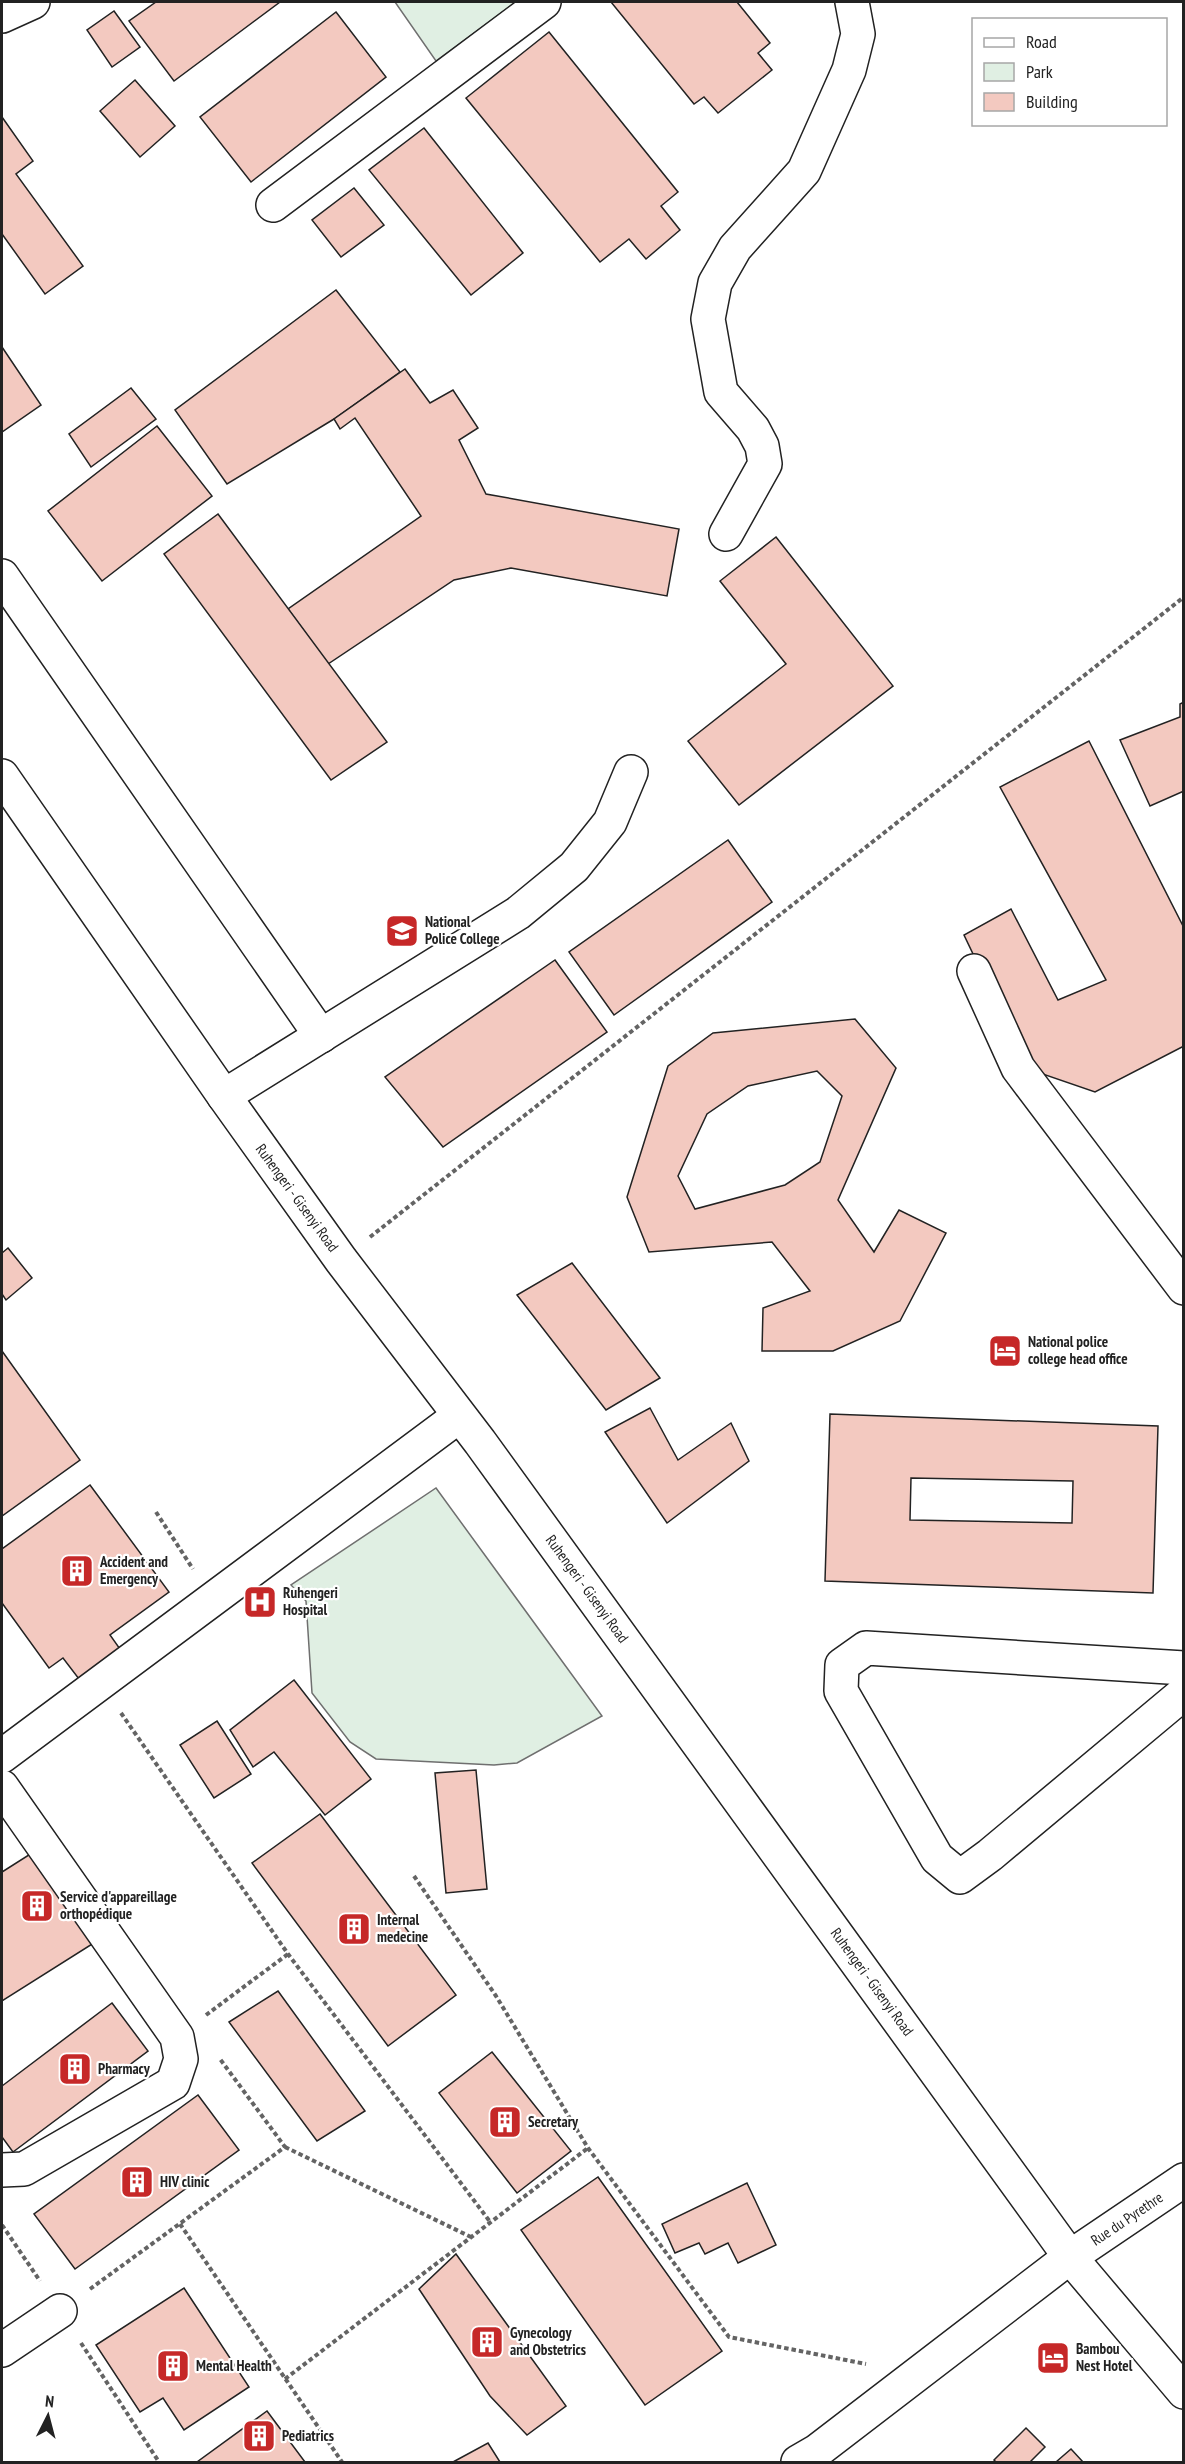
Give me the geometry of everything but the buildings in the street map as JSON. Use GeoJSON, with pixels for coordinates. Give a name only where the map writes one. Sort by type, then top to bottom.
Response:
{"type":"FeatureCollection","features":[{"type":"Feature","properties":{"kind":"main road"},"geometry":{"type":"LineString","coordinates":[[2,16],[33,2]]}},
{"type":"Feature","properties":{"kind":"main road"},"geometry":{"type":"LineString","coordinates":[[273,205],[544,2]]}},
{"type":"Feature","properties":{"kind":"main road"},"geometry":{"type":"LineString","coordinates":[[726,534],[765,464],[762,446],[753,429],[721,392],[708,319],[715,283],[735,248],[804,171],[849,70],[858,34],[852,2]]}},
{"type":"Feature","properties":{"kind":"main road"},"geometry":{"type":"LineString","coordinates":[[2,576],[321,1036]]}},
{"type":"Feature","properties":{"kind":"main road"},"geometry":{"type":"LineString","coordinates":[[224,1095],[518,913],[574,867],[610,822],[631,772]]}},
{"type":"Feature","properties":{"kind":"main road","name":"Ruhengeri - Gisenyi Road"},"geometry":{"type":"LineString","coordinates":[[2,776],[341,1260],[459,1416],[754,1818],[1070,2257],[1184,2392]]}},
{"type":"Feature","properties":{"kind":"main road"},"geometry":{"type":"LineString","coordinates":[[974,971],[1018,1068],[1184,1287]]}},
{"type":"Feature","properties":{"kind":"main road"},"geometry":{"type":"LineString","coordinates":[[2,1756],[459,1416]]}},
{"type":"Feature","properties":{"kind":"main road"},"geometry":{"type":"LineString","coordinates":[[1184,1668],[866,1648],[842,1665],[841,1691],[937,1858],[960,1877],[990,1855],[1184,1693]]}},
{"type":"Feature","properties":{"kind":"main road"},"geometry":{"type":"LineString","coordinates":[[2,1787],[177,2037],[181,2059],[173,2083],[24,2169],[2,2170]]}},
{"type":"Feature","properties":{"kind":"main road","name":"Rue du Pyrethre"},"geometry":{"type":"LineString","coordinates":[[813,2459],[917,2374],[1070,2257],[1184,2180]]}},
{"type":"Feature","properties":{"kind":"main road"},"geometry":{"type":"LineString","coordinates":[[2,2350],[60,2311]]}},
{"type":"Feature","properties":{"kind":"path"},"geometry":{"type":"LineString","coordinates":[[341,1260],[1184,597]]}},
{"type":"Feature","properties":{"kind":"path"},"geometry":{"type":"LineString","coordinates":[[115,1705],[288,1954],[490,2223]]}},
{"type":"Feature","properties":{"kind":"path"},"geometry":{"type":"LineString","coordinates":[[414,1876],[495,1996],[588,2148],[729,2337],[917,2374]]}},
{"type":"Feature","properties":{"kind":"path"},"geometry":{"type":"LineString","coordinates":[[215,2052],[285,2147],[471,2237]]}},
{"type":"Feature","properties":{"kind":"path"},"geometry":{"type":"LineString","coordinates":[[60,2311],[285,2147]]}},
{"type":"Feature","properties":{"kind":"path"},"geometry":{"type":"LineString","coordinates":[[285,2379],[588,2148]]}},
{"type":"Feature","properties":{"kind":"path"},"geometry":{"type":"LineString","coordinates":[[180,2224],[342,2463]]}},
{"type":"Feature","properties":{"kind":"path"},"geometry":{"type":"LineString","coordinates":[[2,2225],[159,2463]]}},
{"type":"Feature","properties":{"kind":"green space"},"geometry":{"type":"Polygon","coordinates":[[[395,2],[516,2],[436,61],[395,2]]]}},
{"type":"Feature","properties":{"kind":"green space"},"geometry":{"type":"Polygon","coordinates":[[[436,1488],[602,1716],[517,1763],[494,1765],[376,1759],[350,1742],[312,1693],[306,1601],[291,1585],[436,1488]]]}},
{"type":"Feature","properties":{"kind":"place","name":"National Police College"},"geometry":{"type":"Point","coordinates":[402,931]}},
{"type":"Feature","properties":{"kind":"place","name":"National police college head office"},"geometry":{"type":"Point","coordinates":[1005,1351]}},
{"type":"Feature","properties":{"kind":"place","name":"Accident and Emergency"},"geometry":{"type":"Point","coordinates":[77,1571]}},
{"type":"Feature","properties":{"kind":"place","name":"Ruhengeri Hospital"},"geometry":{"type":"Point","coordinates":[260,1602]}},
{"type":"Feature","properties":{"kind":"place","name":"Service d'appareillage orthopédique"},"geometry":{"type":"Point","coordinates":[37,1906]}},
{"type":"Feature","properties":{"kind":"place","name":"Internal medecine"},"geometry":{"type":"Point","coordinates":[354,1929]}},
{"type":"Feature","properties":{"kind":"place","name":"Pharmacy"},"geometry":{"type":"Point","coordinates":[75,2069]}},
{"type":"Feature","properties":{"kind":"place","name":"Secretary"},"geometry":{"type":"Point","coordinates":[505,2122]}},
{"type":"Feature","properties":{"kind":"place","name":"HIV clinic"},"geometry":{"type":"Point","coordinates":[137,2182]}},
{"type":"Feature","properties":{"kind":"place","name":"Gynecology and Obstetrics"},"geometry":{"type":"Point","coordinates":[487,2342]}},
{"type":"Feature","properties":{"kind":"place","name":"Bambou Nest Hotel"},"geometry":{"type":"Point","coordinates":[1053,2358]}},
{"type":"Feature","properties":{"kind":"place","name":"Mental Health"},"geometry":{"type":"Point","coordinates":[173,2366]}},
{"type":"Feature","properties":{"kind":"place","name":"Pediatrics"},"geometry":{"type":"Point","coordinates":[259,2436]}}]}
